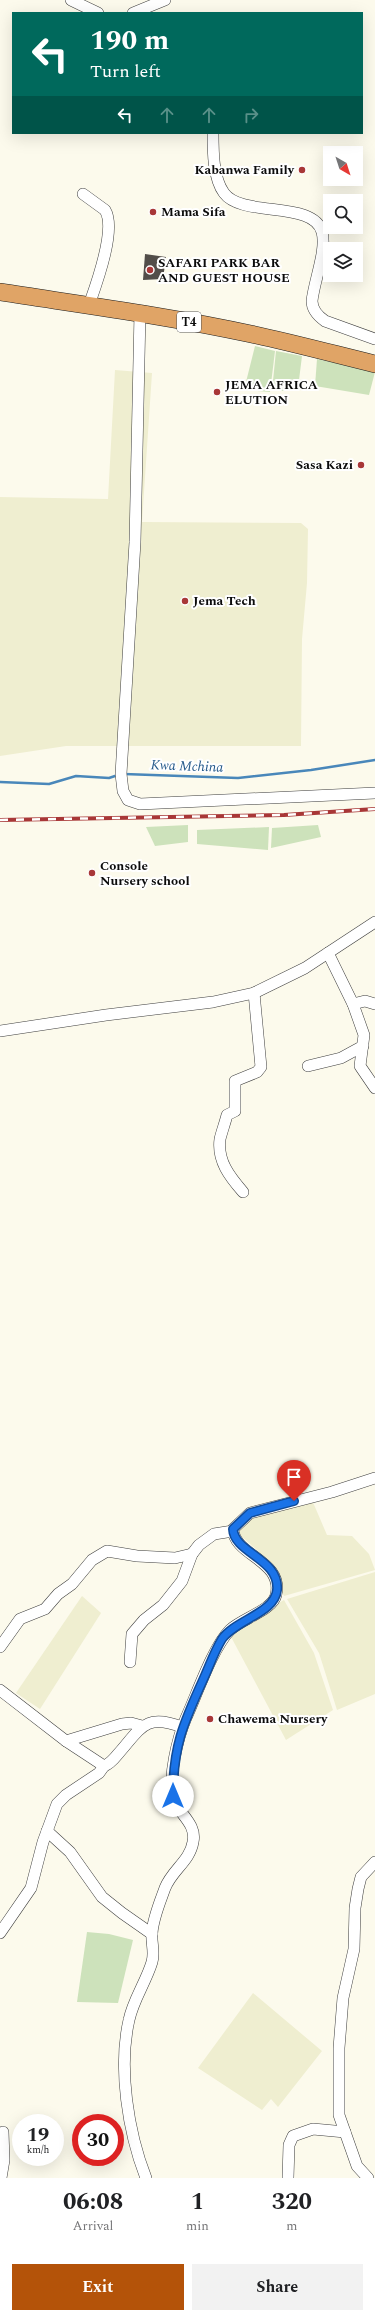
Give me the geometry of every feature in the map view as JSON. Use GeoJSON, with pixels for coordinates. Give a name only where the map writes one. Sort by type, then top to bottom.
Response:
{"type":"FeatureCollection","features":[{"type":"Feature","properties":{"kind":"highway","name":"T4"},"geometry":{"type":"LineString","coordinates":[[0,292],[140,313],[251,334],[375,364]]}},
{"type":"Feature","properties":{"kind":"street"},"geometry":{"type":"LineString","coordinates":[[72,0],[96,12]]}},
{"type":"Feature","properties":{"kind":"street"},"geometry":{"type":"LineString","coordinates":[[135,12],[165,0]]}},
{"type":"Feature","properties":{"kind":"street"},"geometry":{"type":"LineString","coordinates":[[212,134],[218,178],[221,188],[229,198],[243,204],[302,215],[311,218],[321,227],[324,241],[312,301],[312,306],[318,316],[325,321],[375,339]]}},
{"type":"Feature","properties":{"kind":"street"},"geometry":{"type":"LineString","coordinates":[[83,194],[105,210],[109,225],[104,260],[89,305]]}},
{"type":"Feature","properties":{"kind":"street"},"geometry":{"type":"LineString","coordinates":[[140,313],[135,542],[121,774],[123,791],[128,800],[140,804],[375,793]]}},
{"type":"Feature","properties":{"kind":"street"},"geometry":{"type":"LineString","coordinates":[[0,1031],[106,1015],[214,1002],[254,994],[284,980],[375,922]]}},
{"type":"Feature","properties":{"kind":"street"},"geometry":{"type":"LineString","coordinates":[[328,953],[353,1004],[364,1035],[360,1055],[360,1066],[375,1088]]}},
{"type":"Feature","properties":{"kind":"street"},"geometry":{"type":"LineString","coordinates":[[243,1192],[226,1170],[220,1156],[219,1146],[227,1114],[235,1110],[235,1081],[257,1072],[260,1066],[254,994]]}},
{"type":"Feature","properties":{"kind":"street"},"geometry":{"type":"LineString","coordinates":[[353,1004],[365,1001],[375,1004]]}},
{"type":"Feature","properties":{"kind":"street"},"geometry":{"type":"LineString","coordinates":[[308,1066],[337,1059],[363,1046]]}},
{"type":"Feature","properties":{"kind":"street"},"geometry":{"type":"LineString","coordinates":[[233,1531],[235,1526],[250,1513],[332,1492],[375,1478]]}},
{"type":"Feature","properties":{"kind":"street"},"geometry":{"type":"LineString","coordinates":[[130,1662],[132,1634],[144,1620],[163,1605],[182,1581],[192,1554],[199,1545],[214,1534],[233,1531]]}},
{"type":"Feature","properties":{"kind":"street"},"geometry":{"type":"LineString","coordinates":[[146,2178],[128,2111],[125,2084],[126,2054],[129,2020],[152,1961],[152,1934],[166,1886],[188,1857],[194,1840],[194,1832],[173,1796],[175,1755],[182,1727],[222,1639],[238,1624],[270,1605],[276,1598],[277,1588],[272,1573],[265,1563],[244,1547],[233,1531]]}},
{"type":"Feature","properties":{"kind":"street"},"geometry":{"type":"LineString","coordinates":[[0,1647],[20,1619],[45,1609],[58,1594],[72,1584],[92,1560],[107,1551],[137,1556],[175,1558],[192,1554]]}},
{"type":"Feature","properties":{"kind":"street"},"geometry":{"type":"LineString","coordinates":[[0,1690],[66,1741],[104,1766]]}},
{"type":"Feature","properties":{"kind":"street"},"geometry":{"type":"LineString","coordinates":[[0,1933],[31,1888],[52,1813],[61,1798],[99,1773],[104,1766],[115,1758],[142,1726],[153,1721],[166,1721],[182,1727]]}},
{"type":"Feature","properties":{"kind":"street"},"geometry":{"type":"LineString","coordinates":[[66,1741],[122,1724],[131,1723],[142,1726]]}},
{"type":"Feature","properties":{"kind":"street"},"geometry":{"type":"LineString","coordinates":[[47,1831],[70,1852],[102,1897],[152,1934]]}},
{"type":"Feature","properties":{"kind":"street"},"geometry":{"type":"LineString","coordinates":[[368,2178],[357,2166],[339,2115],[339,2048],[343,1998],[354,1949],[354,1908],[360,1877],[375,1862]]}},
{"type":"Feature","properties":{"kind":"street"},"geometry":{"type":"LineString","coordinates":[[288,2178],[289,2145],[294,2136],[313,2129],[345,2132]]}},
{"type":"Feature","properties":{"kind":"street"},"geometry":{"type":"LineString","coordinates":[[1,2178],[4,2160],[3,2132]]}},
{"type":"Feature","properties":{"kind":"street"},"geometry":{"type":"LineString","coordinates":[[354,2178],[357,2166]]}},
{"type":"Feature","properties":{"kind":"green space"},"geometry":{"type":"Polygon","coordinates":[[[255,346],[275,351],[270,392],[244,390],[255,346]]]}},
{"type":"Feature","properties":{"kind":"green space"},"geometry":{"type":"Polygon","coordinates":[[[276,351],[302,356],[299,380],[288,380],[286,391],[272,391],[276,351]]]}},
{"type":"Feature","properties":{"kind":"green space"},"geometry":{"type":"Polygon","coordinates":[[[317,359],[375,372],[369,395],[315,386],[317,359]]]}},
{"type":"Feature","properties":{"kind":"green space"},"geometry":{"type":"Polygon","coordinates":[[[115,370],[152,373],[142,522],[301,523],[308,529],[307,583],[302,639],[301,746],[66,746],[0,756],[0,497],[108,499],[115,370]]]}},
{"type":"Feature","properties":{"kind":"green space"},"geometry":{"type":"Polygon","coordinates":[[[188,825],[188,842],[155,846],[146,827],[188,825]]]}},
{"type":"Feature","properties":{"kind":"green space"},"geometry":{"type":"Polygon","coordinates":[[[318,825],[321,837],[271,848],[272,828],[318,825]]]}},
{"type":"Feature","properties":{"kind":"green space"},"geometry":{"type":"Polygon","coordinates":[[[269,827],[268,850],[197,844],[197,830],[269,827]]]}},
{"type":"Feature","properties":{"kind":"green space"},"geometry":{"type":"Polygon","coordinates":[[[312,1500],[327,1535],[352,1536],[369,1554],[375,1570],[284,1596],[259,1552],[233,1529],[269,1508],[312,1500]]]}},
{"type":"Feature","properties":{"kind":"green space"},"geometry":{"type":"Polygon","coordinates":[[[375,1572],[375,1694],[337,1710],[319,1653],[287,1599],[375,1572]]]}},
{"type":"Feature","properties":{"kind":"green space"},"geometry":{"type":"Polygon","coordinates":[[[82,1596],[101,1613],[40,1709],[16,1693],[82,1596]]]}},
{"type":"Feature","properties":{"kind":"green space"},"geometry":{"type":"Polygon","coordinates":[[[284,1600],[314,1653],[333,1710],[286,1740],[230,1635],[249,1619],[284,1600]]]}},
{"type":"Feature","properties":{"kind":"green space"},"geometry":{"type":"Polygon","coordinates":[[[87,1932],[109,1934],[133,1940],[118,2003],[77,2002],[87,1932]]]}},
{"type":"Feature","properties":{"kind":"green space"},"geometry":{"type":"Polygon","coordinates":[[[253,1993],[322,2051],[278,2107],[271,2099],[262,2110],[198,2068],[253,1993]]]}},
{"type":"Feature","properties":{"kind":"building","name":"SAFARI PARK BAR AND GUEST HOUSE"},"geometry":{"type":"Polygon","coordinates":[[[145,254],[166,257],[163,279],[143,280],[145,254]]]}},
{"type":"Feature","properties":{"kind":"waterway","name":"Kwa Mchina"},"geometry":{"type":"LineString","coordinates":[[124,774],[238,778],[311,770],[375,760]]}},
{"type":"Feature","properties":{"kind":"waterway","name":"Kwa Mchina"},"geometry":{"type":"LineString","coordinates":[[0,782],[49,784],[76,776],[109,778],[118,775]]}},
{"type":"Feature","properties":{"kind":"railway"},"geometry":{"type":"LineString","coordinates":[[0,820],[284,815],[375,809]]}},
{"type":"Feature","properties":{"kind":"place","name":"Kabanwa Family"},"geometry":{"type":"Point","coordinates":[302,170]}},
{"type":"Feature","properties":{"kind":"place","name":"Mama Sifa"},"geometry":{"type":"Point","coordinates":[153,212]}},
{"type":"Feature","properties":{"kind":"place","name":"SAFARI PARK BAR AND GUEST HOUSE"},"geometry":{"type":"Point","coordinates":[150,270]}},
{"type":"Feature","properties":{"kind":"place","name":"JEMA AFRICA ELUTION"},"geometry":{"type":"Point","coordinates":[217,392]}},
{"type":"Feature","properties":{"kind":"place","name":"Sasa Kazi"},"geometry":{"type":"Point","coordinates":[361,465]}},
{"type":"Feature","properties":{"kind":"place","name":"Jema Tech"},"geometry":{"type":"Point","coordinates":[185,601]}},
{"type":"Feature","properties":{"kind":"place","name":"Console Nursery school"},"geometry":{"type":"Point","coordinates":[92,873]}},
{"type":"Feature","properties":{"kind":"place","name":"Chawema Nursery"},"geometry":{"type":"Point","coordinates":[210,1719]}},
{"type":"Feature","properties":{"kind":"route"},"geometry":{"type":"LineString","coordinates":[[173,1796],[175,1755],[182,1727],[222,1639],[230,1630],[270,1605],[276,1598],[276,1581],[272,1573],[265,1563],[244,1547],[236,1538],[233,1533],[233,1529],[250,1513],[294,1501]]}}]}
